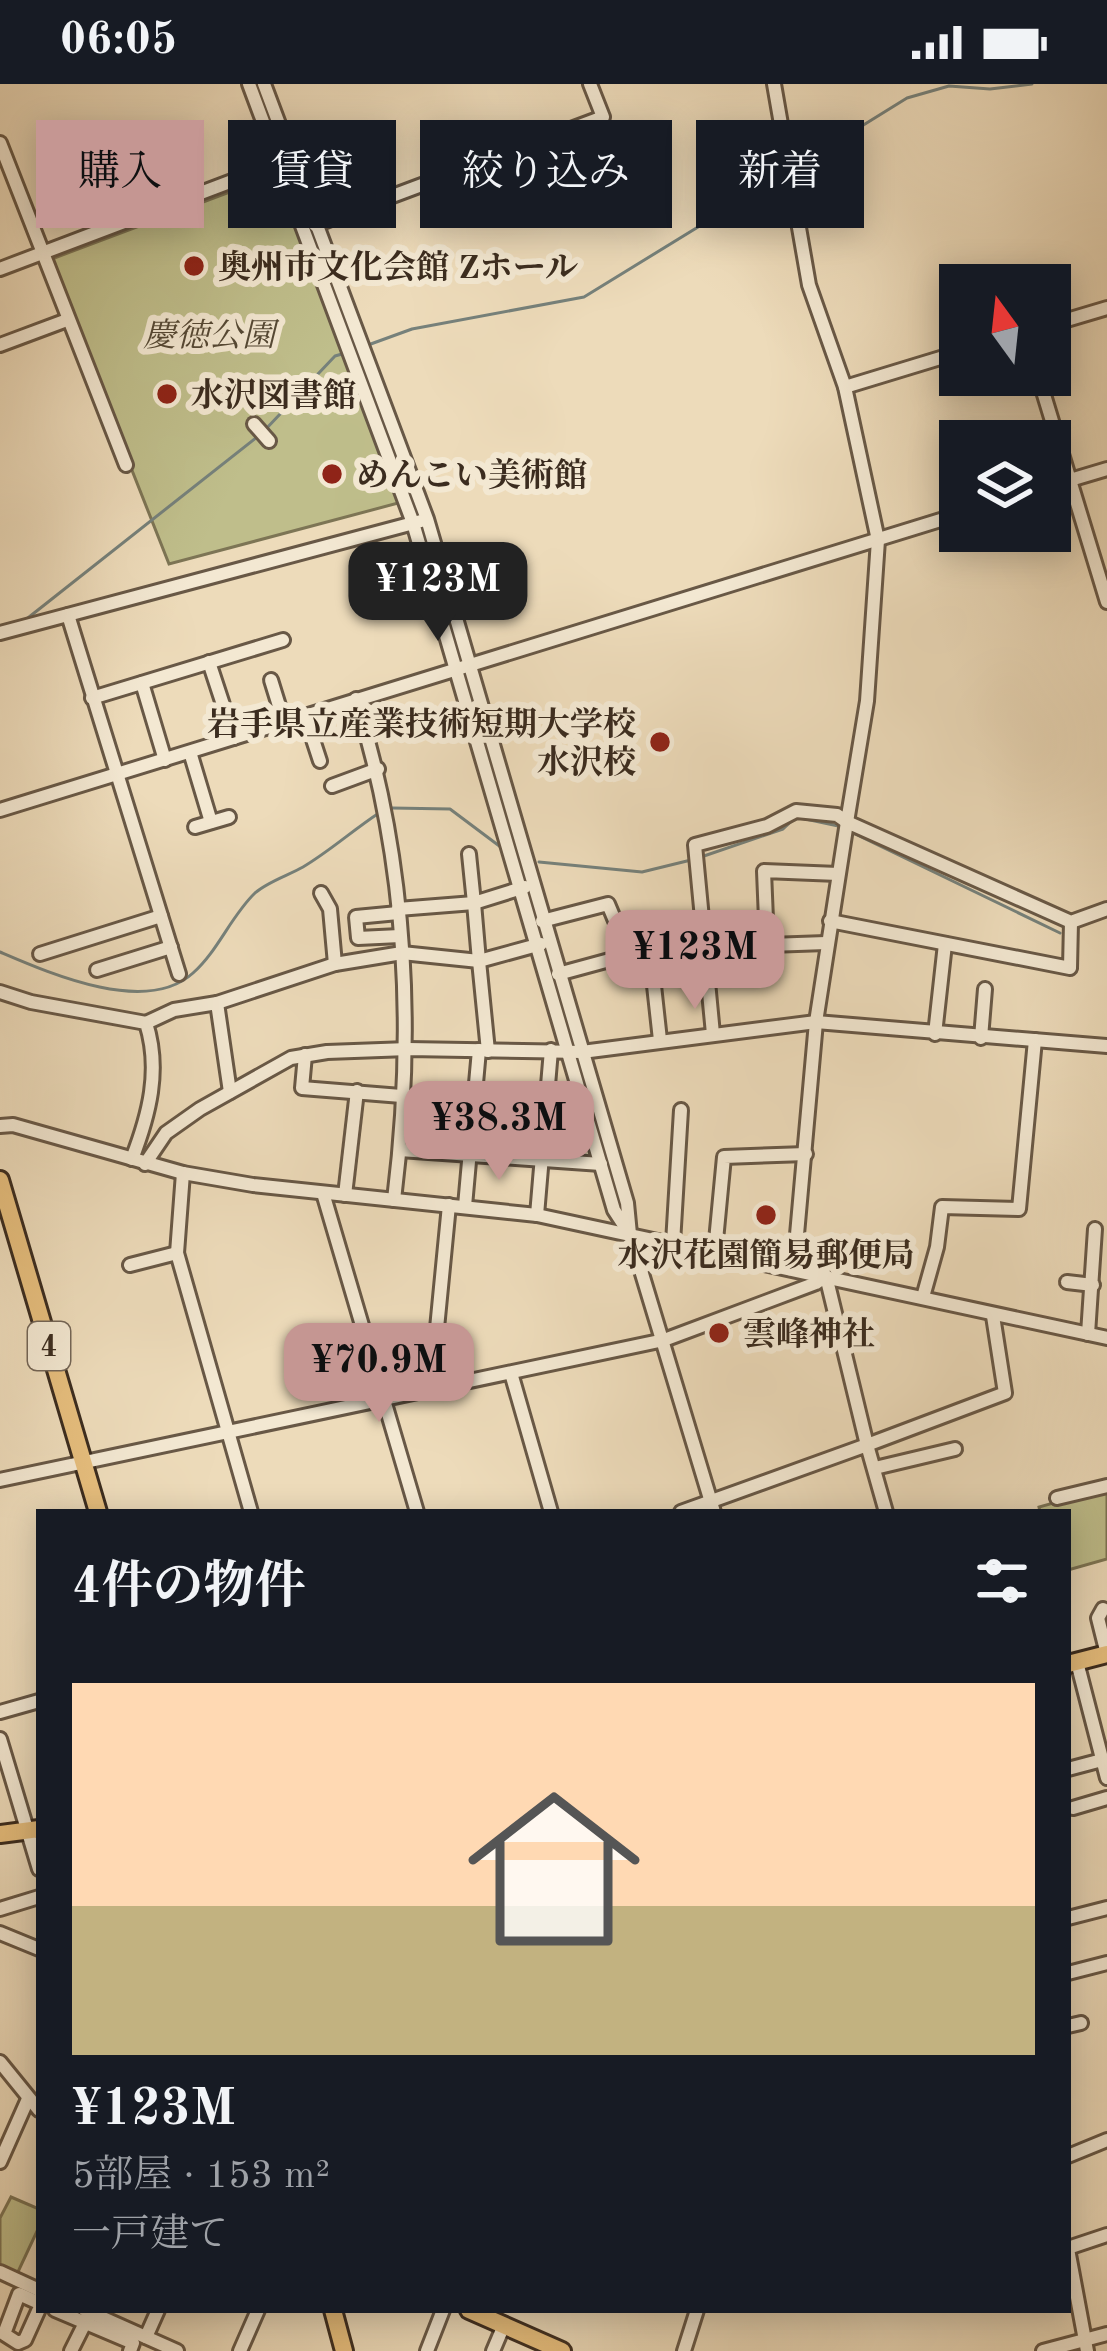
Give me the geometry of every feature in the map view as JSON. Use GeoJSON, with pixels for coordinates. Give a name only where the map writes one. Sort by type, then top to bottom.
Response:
{"type":"FeatureCollection","features":[{"type":"Feature","properties":{"kind":"highway","name":"4"},"geometry":{"type":"LineString","coordinates":[[0,1180],[97,1509]]}},
{"type":"Feature","properties":{"kind":"highway"},"geometry":{"type":"LineString","coordinates":[[1072,1663],[1107,1654]]}},
{"type":"Feature","properties":{"kind":"highway"},"geometry":{"type":"LineString","coordinates":[[0,1834],[33,1829]]}},
{"type":"Feature","properties":{"kind":"highway"},"geometry":{"type":"LineString","coordinates":[[333,2313],[344,2351]]}},
{"type":"Feature","properties":{"kind":"highway"},"geometry":{"type":"LineString","coordinates":[[476,2313],[562,2351]]}},
{"type":"Feature","properties":{"kind":"street"},"geometry":{"type":"LineString","coordinates":[[249,84],[266,120]]}},
{"type":"Feature","properties":{"kind":"street"},"geometry":{"type":"LineString","coordinates":[[264,84],[274,120]]}},
{"type":"Feature","properties":{"kind":"street"},"geometry":{"type":"LineString","coordinates":[[396,195],[603,117],[590,84]]}},
{"type":"Feature","properties":{"kind":"street"},"geometry":{"type":"LineString","coordinates":[[773,84],[808,285],[845,387],[878,540],[867,701],[826,943],[794,1268]]}},
{"type":"Feature","properties":{"kind":"street"},"geometry":{"type":"LineString","coordinates":[[0,143],[126,465]]}},
{"type":"Feature","properties":{"kind":"street"},"geometry":{"type":"LineString","coordinates":[[0,269],[228,183]]}},
{"type":"Feature","properties":{"kind":"street"},"geometry":{"type":"LineString","coordinates":[[310,228],[420,521],[575,1052],[627,1203],[630,1234],[713,1508],[1006,1393],[993,1316]]}},
{"type":"Feature","properties":{"kind":"street"},"geometry":{"type":"LineString","coordinates":[[316,228],[352,338]]}},
{"type":"Feature","properties":{"kind":"street"},"geometry":{"type":"LineString","coordinates":[[1071,319],[1107,308]]}},
{"type":"Feature","properties":{"kind":"street"},"geometry":{"type":"LineString","coordinates":[[0,345],[67,320]]}},
{"type":"Feature","properties":{"kind":"street"},"geometry":{"type":"LineString","coordinates":[[845,387],[939,358]]}},
{"type":"Feature","properties":{"kind":"street"},"geometry":{"type":"LineString","coordinates":[[1071,480],[1107,469]]}},
{"type":"Feature","properties":{"kind":"street"},"geometry":{"type":"LineString","coordinates":[[1071,483],[1107,602]]}},
{"type":"Feature","properties":{"kind":"street"},"geometry":{"type":"LineString","coordinates":[[0,633],[420,521]]}},
{"type":"Feature","properties":{"kind":"street"},"geometry":{"type":"LineString","coordinates":[[0,810],[939,521]]}},
{"type":"Feature","properties":{"kind":"street"},"geometry":{"type":"LineString","coordinates":[[68,615],[179,974]]}},
{"type":"Feature","properties":{"kind":"street"},"geometry":{"type":"LineString","coordinates":[[92,698],[283,640]]}},
{"type":"Feature","properties":{"kind":"street"},"geometry":{"type":"LineString","coordinates":[[209,662],[234,738]]}},
{"type":"Feature","properties":{"kind":"street"},"geometry":{"type":"LineString","coordinates":[[271,680],[284,722]]}},
{"type":"Feature","properties":{"kind":"street"},"geometry":{"type":"LineString","coordinates":[[142,682],[165,760]]}},
{"type":"Feature","properties":{"kind":"street"},"geometry":{"type":"LineString","coordinates":[[356,699],[378,769],[400,936],[408,1049],[394,1200]]}},
{"type":"Feature","properties":{"kind":"street"},"geometry":{"type":"LineString","coordinates":[[304,715],[320,761]]}},
{"type":"Feature","properties":{"kind":"street"},"geometry":{"type":"LineString","coordinates":[[190,752],[211,822]]}},
{"type":"Feature","properties":{"kind":"street"},"geometry":{"type":"LineString","coordinates":[[332,786],[378,769]]}},
{"type":"Feature","properties":{"kind":"street"},"geometry":{"type":"LineString","coordinates":[[713,1034],[694,845],[767,826],[796,811],[836,815],[1071,922],[1107,910]]}},
{"type":"Feature","properties":{"kind":"street"},"geometry":{"type":"LineString","coordinates":[[195,826],[229,817]]}},
{"type":"Feature","properties":{"kind":"street"},"geometry":{"type":"LineString","coordinates":[[465,1206],[483,1051],[469,854]]}},
{"type":"Feature","properties":{"kind":"street"},"geometry":{"type":"LineString","coordinates":[[767,944],[764,871],[838,874]]}},
{"type":"Feature","properties":{"kind":"street"},"geometry":{"type":"LineString","coordinates":[[400,936],[358,938],[356,917],[474,903],[527,887]]}},
{"type":"Feature","properties":{"kind":"street"},"geometry":{"type":"LineString","coordinates":[[527,887],[542,921],[543,944],[558,974],[586,1111],[614,1210],[630,1234]]}},
{"type":"Feature","properties":{"kind":"street"},"geometry":{"type":"LineString","coordinates":[[321,893],[330,909],[335,964]]}},
{"type":"Feature","properties":{"kind":"street"},"geometry":{"type":"LineString","coordinates":[[542,921],[608,904],[629,954]]}},
{"type":"Feature","properties":{"kind":"street"},"geometry":{"type":"LineString","coordinates":[[40,954],[161,916]]}},
{"type":"Feature","properties":{"kind":"street"},"geometry":{"type":"LineString","coordinates":[[830,921],[1070,968],[1071,922]]}},
{"type":"Feature","properties":{"kind":"street"},"geometry":{"type":"LineString","coordinates":[[558,974],[650,949],[826,943]]}},
{"type":"Feature","properties":{"kind":"street"},"geometry":{"type":"LineString","coordinates":[[0,992],[146,1023],[174,1010],[217,1004],[335,964],[401,952],[479,961],[543,944]]}},
{"type":"Feature","properties":{"kind":"street"},"geometry":{"type":"LineString","coordinates":[[935,1034],[944,944]]}},
{"type":"Feature","properties":{"kind":"street"},"geometry":{"type":"LineString","coordinates":[[97,970],[171,946]]}},
{"type":"Feature","properties":{"kind":"street"},"geometry":{"type":"LineString","coordinates":[[650,949],[660,1040]]}},
{"type":"Feature","properties":{"kind":"street"},"geometry":{"type":"LineString","coordinates":[[980,1038],[985,988]]}},
{"type":"Feature","properties":{"kind":"street"},"geometry":{"type":"LineString","coordinates":[[217,1004],[230,1092]]}},
{"type":"Feature","properties":{"kind":"street"},"geometry":{"type":"LineString","coordinates":[[139,1161],[166,1133],[290,1058],[304,1055],[408,1049],[575,1052],[816,1022],[1107,1046]]}},
{"type":"Feature","properties":{"kind":"street"},"geometry":{"type":"LineString","coordinates":[[139,1161],[152,1109],[152,1041],[146,1023]]}},
{"type":"Feature","properties":{"kind":"street"},"geometry":{"type":"LineString","coordinates":[[923,1297],[942,1207],[1019,1208],[1035,1040]]}},
{"type":"Feature","properties":{"kind":"street"},"geometry":{"type":"LineString","coordinates":[[537,1215],[551,1050]]}},
{"type":"Feature","properties":{"kind":"street"},"geometry":{"type":"LineString","coordinates":[[304,1055],[302,1088],[586,1111]]}},
{"type":"Feature","properties":{"kind":"street"},"geometry":{"type":"LineString","coordinates":[[345,1195],[357,1091]]}},
{"type":"Feature","properties":{"kind":"street"},"geometry":{"type":"LineString","coordinates":[[673,1243],[681,1110]]}},
{"type":"Feature","properties":{"kind":"street"},"geometry":{"type":"LineString","coordinates":[[0,1126],[13,1125],[183,1174],[537,1215],[1107,1339]]}},
{"type":"Feature","properties":{"kind":"street"},"geometry":{"type":"LineString","coordinates":[[400,1150],[601,1164]]}},
{"type":"Feature","properties":{"kind":"street"},"geometry":{"type":"LineString","coordinates":[[716,1251],[724,1157],[806,1154]]}},
{"type":"Feature","properties":{"kind":"street"},"geometry":{"type":"LineString","coordinates":[[183,1174],[177,1253],[250,1509]]}},
{"type":"Feature","properties":{"kind":"street"},"geometry":{"type":"LineString","coordinates":[[323,1193],[416,1509]]}},
{"type":"Feature","properties":{"kind":"street"},"geometry":{"type":"LineString","coordinates":[[431,1390],[449,1205]]}},
{"type":"Feature","properties":{"kind":"street"},"geometry":{"type":"LineString","coordinates":[[1088,1334],[1093,1285],[1100,1269],[1095,1228]]}},
{"type":"Feature","properties":{"kind":"street"},"geometry":{"type":"LineString","coordinates":[[130,1265],[177,1253]]}},
{"type":"Feature","properties":{"kind":"street"},"geometry":{"type":"LineString","coordinates":[[0,1480],[664,1340],[826,1276]]}},
{"type":"Feature","properties":{"kind":"street"},"geometry":{"type":"LineString","coordinates":[[826,1276],[885,1509]]}},
{"type":"Feature","properties":{"kind":"street"},"geometry":{"type":"LineString","coordinates":[[1067,1282],[1093,1285]]}},
{"type":"Feature","properties":{"kind":"street"},"geometry":{"type":"LineString","coordinates":[[511,1373],[550,1509]]}},
{"type":"Feature","properties":{"kind":"street"},"geometry":{"type":"LineString","coordinates":[[874,1468],[955,1449]]}},
{"type":"Feature","properties":{"kind":"street"},"geometry":{"type":"LineString","coordinates":[[1057,1498],[1107,1486]]}},
{"type":"Feature","properties":{"kind":"street"},"geometry":{"type":"LineString","coordinates":[[1103,1610],[1098,1618],[1107,1654]]}},
{"type":"Feature","properties":{"kind":"street"},"geometry":{"type":"LineString","coordinates":[[1071,1769],[1106,1771],[1072,1663]]}},
{"type":"Feature","properties":{"kind":"street"},"geometry":{"type":"LineString","coordinates":[[0,1712],[36,1702]]}},
{"type":"Feature","properties":{"kind":"street"},"geometry":{"type":"LineString","coordinates":[[0,1739],[33,1829]]}},
{"type":"Feature","properties":{"kind":"street"},"geometry":{"type":"LineString","coordinates":[[1073,1808],[1107,1798]]}},
{"type":"Feature","properties":{"kind":"street"},"geometry":{"type":"LineString","coordinates":[[0,1909],[36,1898]]}},
{"type":"Feature","properties":{"kind":"street"},"geometry":{"type":"LineString","coordinates":[[1071,1917],[1107,1908]]}},
{"type":"Feature","properties":{"kind":"street"},"geometry":{"type":"LineString","coordinates":[[0,1933],[36,1948]]}},
{"type":"Feature","properties":{"kind":"street"},"geometry":{"type":"LineString","coordinates":[[1071,1972],[1107,1964]]}},
{"type":"Feature","properties":{"kind":"street"},"geometry":{"type":"LineString","coordinates":[[0,2062],[36,2107]]}},
{"type":"Feature","properties":{"kind":"street"},"geometry":{"type":"LineString","coordinates":[[0,2162],[28,2099]]}},
{"type":"Feature","properties":{"kind":"street"},"geometry":{"type":"LineString","coordinates":[[1071,2155],[1107,2140]]}},
{"type":"Feature","properties":{"kind":"street"},"geometry":{"type":"LineString","coordinates":[[1071,2247],[1107,2235]]}},
{"type":"Feature","properties":{"kind":"street"},"geometry":{"type":"LineString","coordinates":[[1071,2264],[1086,2346]]}},
{"type":"Feature","properties":{"kind":"street"},"geometry":{"type":"LineString","coordinates":[[0,2272],[36,2289]]}},
{"type":"Feature","properties":{"kind":"street"},"geometry":{"type":"LineString","coordinates":[[146,2337],[157,2313]]}},
{"type":"Feature","properties":{"kind":"street"},"geometry":{"type":"LineString","coordinates":[[240,2351],[257,2313]]}},
{"type":"Feature","properties":{"kind":"street"},"geometry":{"type":"LineString","coordinates":[[427,2351],[442,2313]]}},
{"type":"Feature","properties":{"kind":"street"},"geometry":{"type":"LineString","coordinates":[[684,2351],[696,2313]]}},
{"type":"Feature","properties":{"kind":"street"},"geometry":{"type":"LineString","coordinates":[[87,2314],[177,2351]]}},
{"type":"Feature","properties":{"kind":"street"},"geometry":{"type":"LineString","coordinates":[[71,2351],[87,2314]]}},
{"type":"Feature","properties":{"kind":"street"},"geometry":{"type":"LineString","coordinates":[[87,2314],[134,2344],[130,2351]]}},
{"type":"Feature","properties":{"kind":"street"},"geometry":{"type":"LineString","coordinates":[[494,2351],[504,2325]]}},
{"type":"Feature","properties":{"kind":"street"},"geometry":{"type":"LineString","coordinates":[[1043,2351],[1086,2346],[1107,2335]]}},
{"type":"Feature","properties":{"kind":"green space","name":"慶徳公園"},"geometry":{"type":"Polygon","coordinates":[[[228,193],[228,228],[298,228],[402,502],[169,564],[49,260],[134,228],[204,228],[204,202],[228,193]]]}},
{"type":"Feature","properties":{"kind":"green space"},"geometry":{"type":"Polygon","coordinates":[[[1107,1488],[1107,1559],[1071,1569],[1071,1509],[1039,1507],[1107,1488]]]}},
{"type":"Feature","properties":{"kind":"green space"},"geometry":{"type":"Polygon","coordinates":[[[11,2197],[36,2208],[36,2233],[17,2274],[0,2266],[0,2218],[11,2197]]]}},
{"type":"Feature","properties":{"kind":"waterway"},"geometry":{"type":"LineString","coordinates":[[864,125],[907,98],[949,86],[990,89],[1032,84]]}},
{"type":"Feature","properties":{"kind":"waterway"},"geometry":{"type":"LineString","coordinates":[[368,345],[412,329],[584,297],[696,228]]}},
{"type":"Feature","properties":{"kind":"waterway"},"geometry":{"type":"LineString","coordinates":[[264,431],[342,354]]}},
{"type":"Feature","properties":{"kind":"waterway"},"geometry":{"type":"LineString","coordinates":[[24,621],[257,437]]}},
{"type":"Feature","properties":{"kind":"waterway"},"geometry":{"type":"LineString","coordinates":[[392,808],[450,809],[502,848]]}},
{"type":"Feature","properties":{"kind":"waterway"},"geometry":{"type":"LineString","coordinates":[[0,952],[97,986],[150,991],[173,985],[202,964],[255,893],[313,861],[379,813]]}},
{"type":"Feature","properties":{"kind":"waterway"},"geometry":{"type":"LineString","coordinates":[[701,857],[783,829],[796,817],[843,827]]}},
{"type":"Feature","properties":{"kind":"waterway"},"geometry":{"type":"LineString","coordinates":[[851,832],[1060,933]]}},
{"type":"Feature","properties":{"kind":"waterway"},"geometry":{"type":"LineString","coordinates":[[539,862],[642,872],[691,860]]}},
{"type":"Feature","properties":{"kind":"place","name":"奥州市文化会館 Zホール"},"geometry":{"type":"Point","coordinates":[194,266]}},
{"type":"Feature","properties":{"kind":"place","name":"水沢図書館"},"geometry":{"type":"Point","coordinates":[167,394]}},
{"type":"Feature","properties":{"kind":"place","name":"めんこい美術館"},"geometry":{"type":"Point","coordinates":[332,474]}},
{"type":"Feature","properties":{"kind":"place","name":"岩手県立産業技術短期大学校 水沢校"},"geometry":{"type":"Point","coordinates":[660,742]}},
{"type":"Feature","properties":{"kind":"place","name":"水沢花園簡易郵便局"},"geometry":{"type":"Point","coordinates":[766,1215]}},
{"type":"Feature","properties":{"kind":"place","name":"雲峰神社"},"geometry":{"type":"Point","coordinates":[719,1333]}}]}
